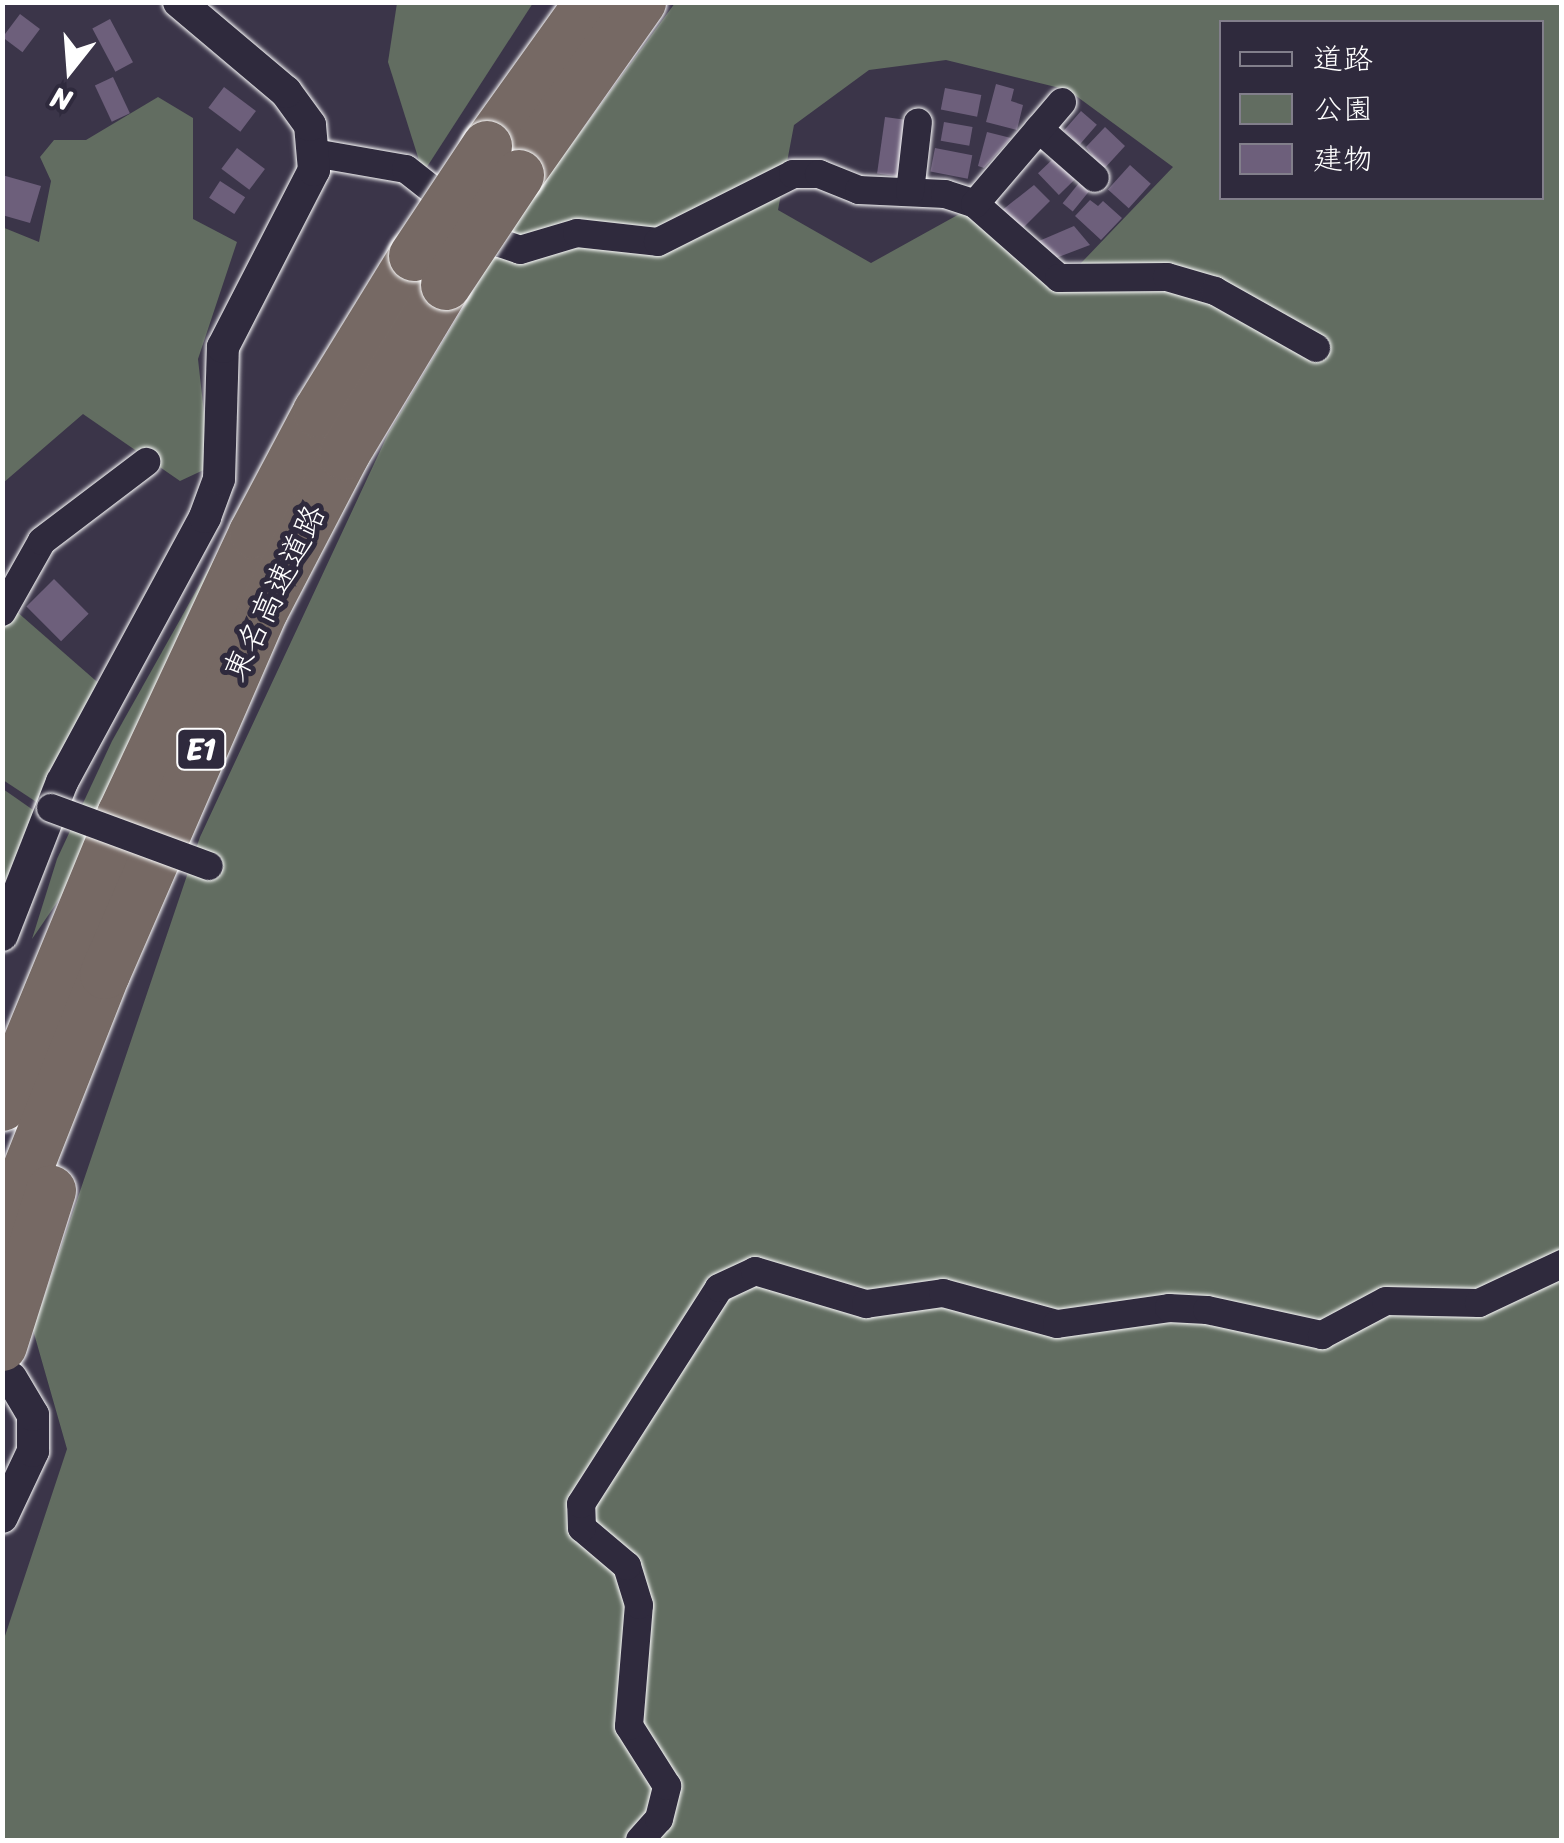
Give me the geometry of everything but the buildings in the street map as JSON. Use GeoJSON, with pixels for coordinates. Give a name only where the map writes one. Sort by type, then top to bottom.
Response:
{"type":"FeatureCollection","features":[{"type":"Feature","properties":{"kind":"highway","name":"東名高速道路"},"geometry":{"type":"LineString","coordinates":[[2,1106],[122,814],[254,533],[318,412],[430,270],[503,160],[590,2]]}},
{"type":"Feature","properties":{"kind":"highway","name":"東名高速道路"},"geometry":{"type":"LineString","coordinates":[[503,160],[641,2]]}},
{"type":"Feature","properties":{"kind":"highway","name":"東名高速道路"},"geometry":{"type":"LineString","coordinates":[[2,1234],[153,862],[264,609],[344,455],[430,270]]}},
{"type":"Feature","properties":{"kind":"highway"},"geometry":{"type":"LineString","coordinates":[[7,1362],[153,862]]}},
{"type":"Feature","properties":{"kind":"street"},"geometry":{"type":"LineString","coordinates":[[2,934],[50,808],[205,516],[219,479],[222,347],[304,199],[314,153],[310,124],[286,92],[179,2]]}},
{"type":"Feature","properties":{"kind":"street"},"geometry":{"type":"LineString","coordinates":[[975,204],[1062,102]]}},
{"type":"Feature","properties":{"kind":"street"},"geometry":{"type":"LineString","coordinates":[[910,192],[918,122]]}},
{"type":"Feature","properties":{"kind":"street"},"geometry":{"type":"LineString","coordinates":[[1039,129],[1095,178]]}},
{"type":"Feature","properties":{"kind":"street"},"geometry":{"type":"LineString","coordinates":[[314,153],[406,169],[500,243],[520,250],[577,233],[658,242],[793,174],[819,174],[859,190],[945,194],[975,204],[1059,278],[1168,276],[1214,291],[1316,348]]}},
{"type":"Feature","properties":{"kind":"street"},"geometry":{"type":"LineString","coordinates":[[2,612],[42,541],[146,462]]}},
{"type":"Feature","properties":{"kind":"street"},"geometry":{"type":"LineString","coordinates":[[50,808],[209,866]]}},
{"type":"Feature","properties":{"kind":"street"},"geometry":{"type":"LineString","coordinates":[[640,1840],[659,1819],[667,1786],[630,1726],[639,1605],[627,1566],[582,1528],[581,1504],[719,1288],[756,1272],[866,1304],[943,1292],[1057,1324],[1170,1308],[1207,1310],[1322,1334],[1386,1301],[1479,1303],[1562,1264]]}},
{"type":"Feature","properties":{"kind":"street"},"geometry":{"type":"LineString","coordinates":[[2,1516],[33,1451],[32,1415],[7,1362]]}},
{"type":"Feature","properties":{"kind":"green space"},"geometry":{"type":"Polygon","coordinates":[[[397,3],[533,3],[423,173],[388,62],[397,3]]]}},
{"type":"Feature","properties":{"kind":"green space"},"geometry":{"type":"Polygon","coordinates":[[[675,3],[1561,3],[1561,1840],[3,1840],[3,1642],[67,1449],[33,1330],[200,837],[388,434],[511,227],[675,3]],[[946,60],[869,70],[794,125],[778,210],[871,263],[963,212],[1061,284],[1173,167],[1068,90],[946,60]]]}},
{"type":"Feature","properties":{"kind":"green space"},"geometry":{"type":"Polygon","coordinates":[[[158,97],[193,118],[193,219],[237,242],[198,359],[210,467],[180,481],[83,414],[3,483],[2,227],[39,242],[51,181],[40,157],[54,140],[86,140],[158,97]]]}},
{"type":"Feature","properties":{"kind":"green space"},"geometry":{"type":"Polygon","coordinates":[[[232,527],[80,869],[32,939],[57,859],[112,741],[232,527]]]}},
{"type":"Feature","properties":{"kind":"green space"},"geometry":{"type":"Polygon","coordinates":[[[16,611],[103,687],[44,807],[3,780],[2,629],[16,611]]]}},
{"type":"Feature","properties":{"kind":"green space"},"geometry":{"type":"Polygon","coordinates":[[[3,789],[36,812],[3,902],[3,789]]]}}]}
